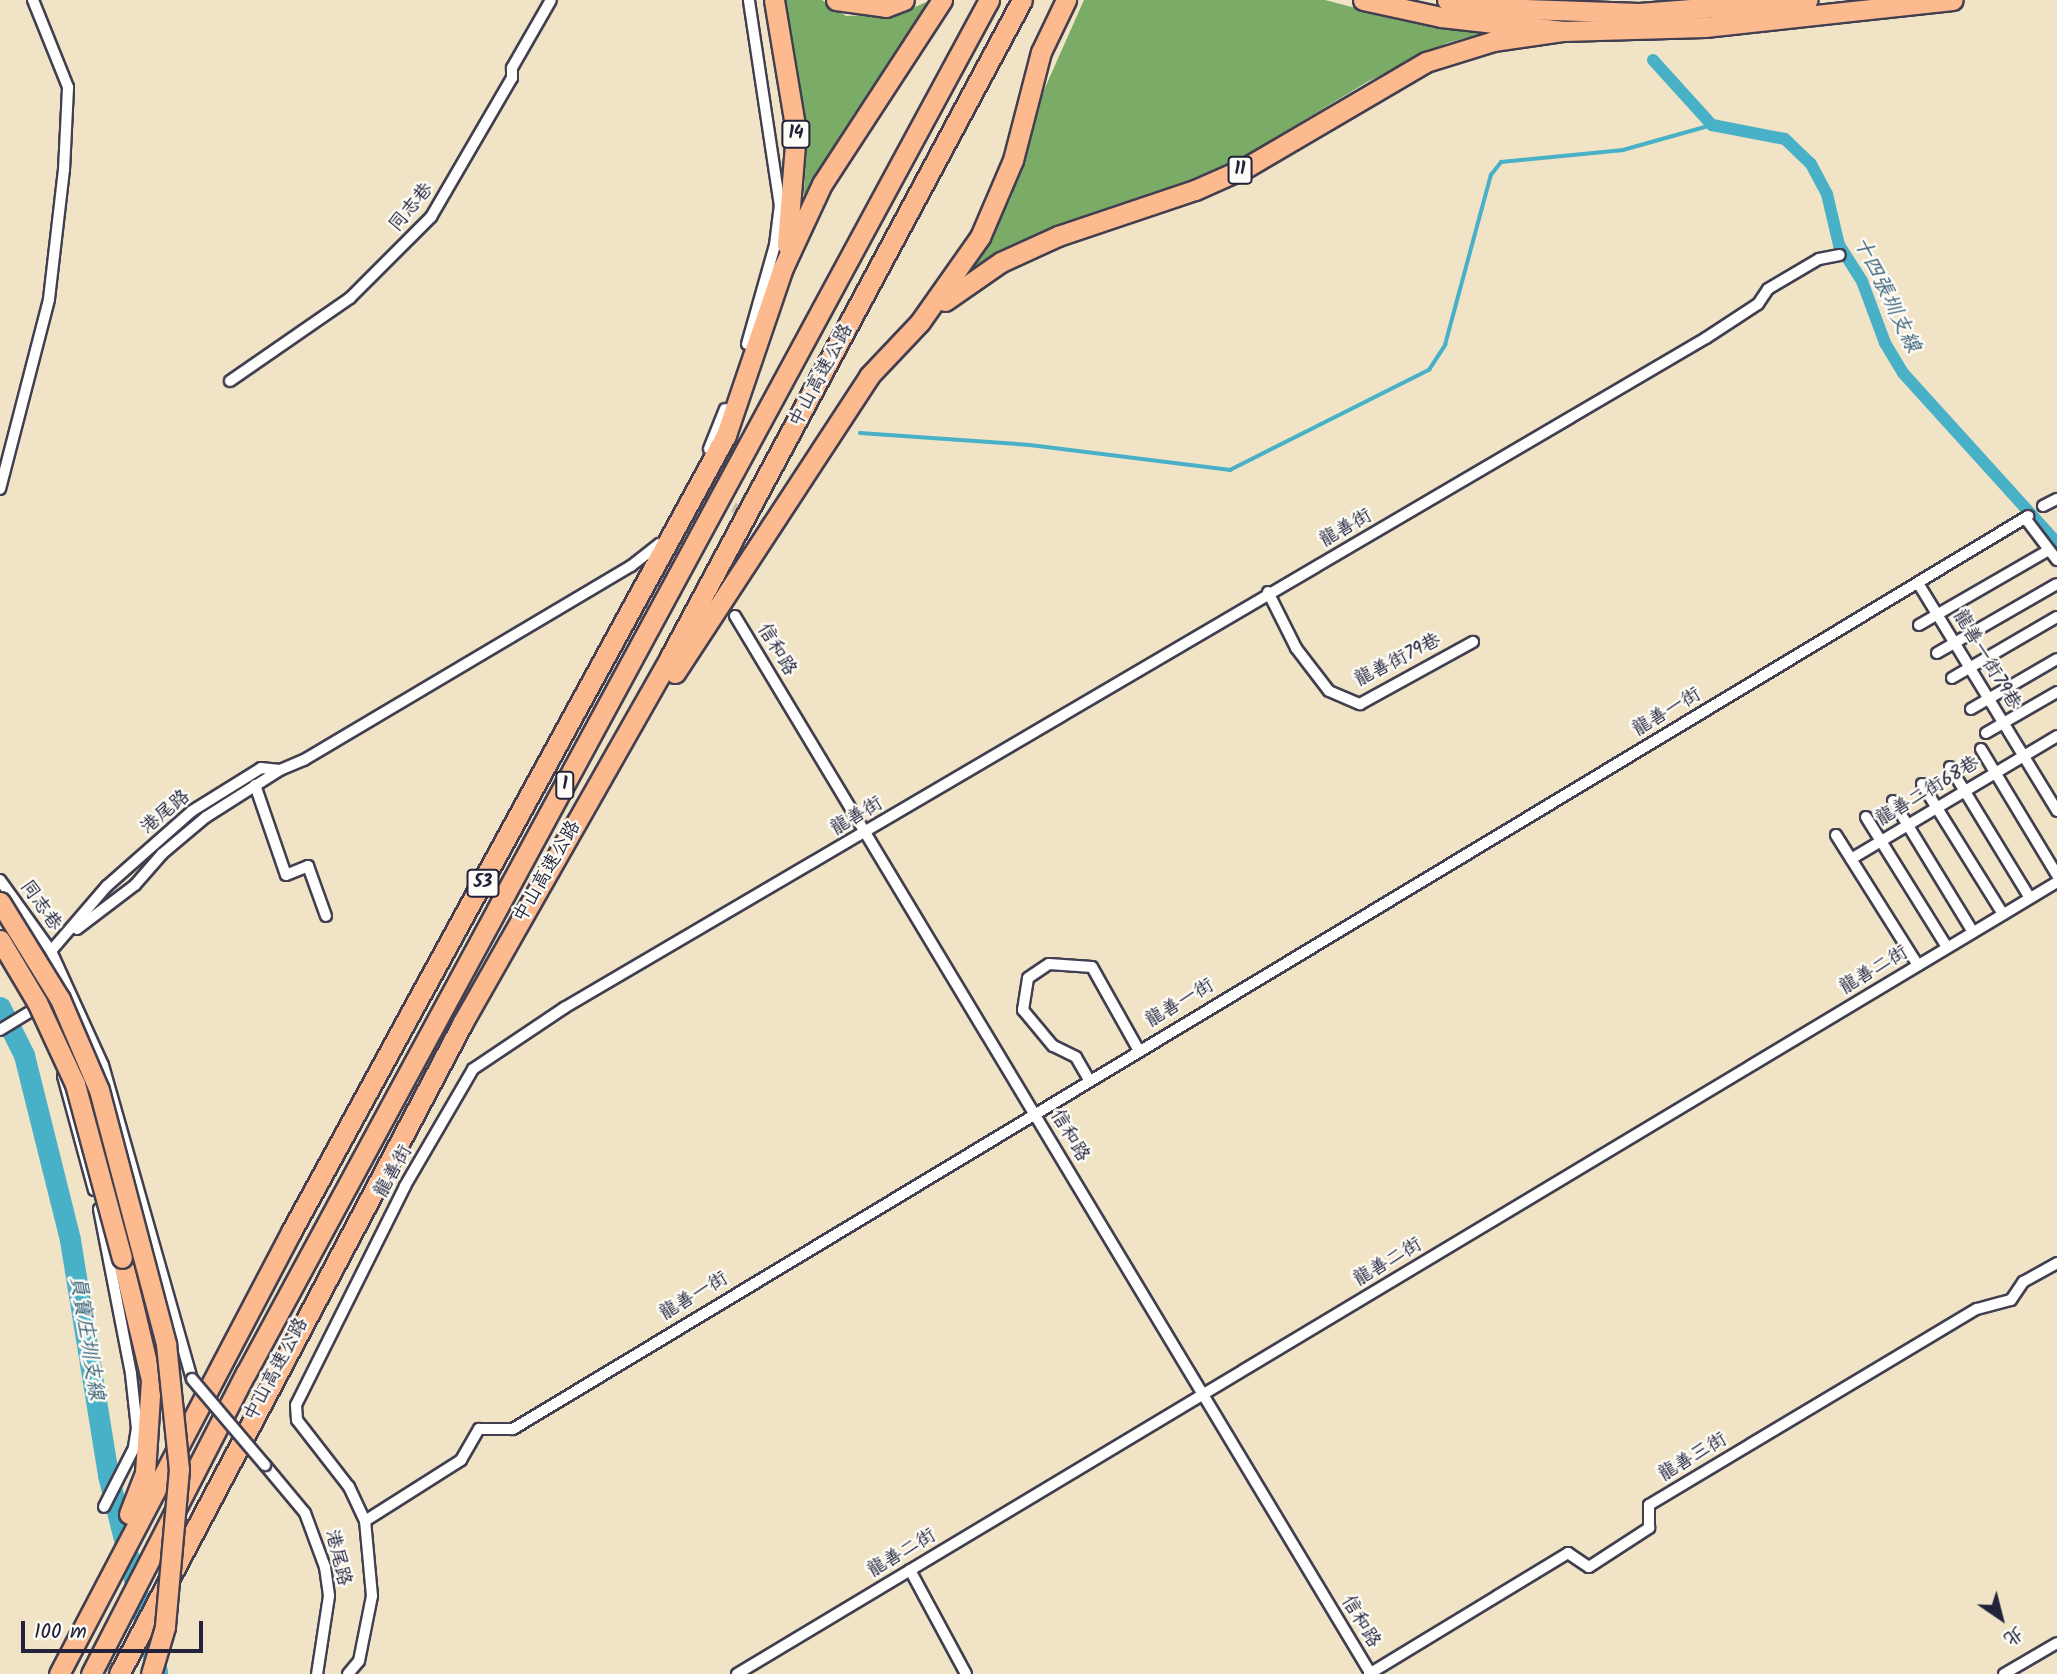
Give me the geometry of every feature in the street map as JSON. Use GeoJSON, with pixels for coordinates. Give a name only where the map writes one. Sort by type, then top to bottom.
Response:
{"type":"FeatureCollection","features":[{"type":"Feature","properties":{"kind":"highway","name":"14"},"geometry":{"type":"LineString","coordinates":[[775,0],[796,132],[794,195],[783,268]]}},
{"type":"Feature","properties":{"kind":"highway"},"geometry":{"type":"LineString","coordinates":[[836,0],[886,7],[904,0]]}},
{"type":"Feature","properties":{"kind":"highway"},"geometry":{"type":"LineString","coordinates":[[783,268],[822,184],[853,130],[942,0]]}},
{"type":"Feature","properties":{"kind":"highway","name":"中山高速公路"},"geometry":{"type":"LineString","coordinates":[[91,1674],[141,1571],[989,0]]}},
{"type":"Feature","properties":{"kind":"highway","name":"中山高速公路"},"geometry":{"type":"LineString","coordinates":[[119,1674],[153,1603],[463,1022],[785,447],[1022,0]]}},
{"type":"Feature","properties":{"kind":"highway"},"geometry":{"type":"LineString","coordinates":[[540,886],[833,429],[869,376],[920,322],[980,237],[999,198],[1041,52],[1066,0]]}},
{"type":"Feature","properties":{"kind":"highway"},"geometry":{"type":"LineString","coordinates":[[1363,0],[1498,11],[1639,13],[1807,0]]}},
{"type":"Feature","properties":{"kind":"highway"},"geometry":{"type":"LineString","coordinates":[[1447,0],[1498,11],[1563,31],[1705,27],[1953,0]]}},
{"type":"Feature","properties":{"kind":"highway"},"geometry":{"type":"LineString","coordinates":[[1571,0],[1639,13]]}},
{"type":"Feature","properties":{"kind":"highway","name":"11"},"geometry":{"type":"LineString","coordinates":[[920,322],[1001,262],[1247,167],[1426,62],[1494,41],[1563,31]]}},
{"type":"Feature","properties":{"kind":"highway","name":"53"},"geometry":{"type":"LineString","coordinates":[[59,1674],[98,1600],[116,1553],[157,1486],[290,1232],[714,458],[747,378],[783,268]]}},
{"type":"Feature","properties":{"kind":"highway"},"geometry":{"type":"LineString","coordinates":[[0,902],[55,989],[99,1090],[166,1344],[180,1469],[165,1627],[151,1674]]}},
{"type":"Feature","properties":{"kind":"highway"},"geometry":{"type":"LineString","coordinates":[[0,940],[37,1002],[75,1084],[122,1258],[151,1380],[138,1456],[136,1500],[116,1553]]}},
{"type":"Feature","properties":{"kind":"street"},"geometry":{"type":"LineString","coordinates":[[0,489],[49,299],[64,170],[68,87],[33,0]]}},
{"type":"Feature","properties":{"kind":"street","name":"同志巷"},"geometry":{"type":"LineString","coordinates":[[230,381],[350,299],[431,217],[513,78],[512,68],[551,0]]}},
{"type":"Feature","properties":{"kind":"street","name":"港尾路"},"geometry":{"type":"LineString","coordinates":[[51,951],[107,886],[192,811],[261,768],[280,770],[631,566],[663,539],[722,419],[751,333],[775,245],[780,206],[749,0]]}},
{"type":"Feature","properties":{"kind":"street","name":"龍善街"},"geometry":{"type":"LineString","coordinates":[[348,1674],[359,1661],[372,1595],[365,1521],[349,1487],[297,1420],[296,1405],[405,1186],[473,1069],[564,1008],[866,832],[1268,592],[1706,338],[1758,304],[1768,289],[1819,259],[1840,255]]}},
{"type":"Feature","properties":{"kind":"street"},"geometry":{"type":"LineString","coordinates":[[2043,506],[2057,499]]}},
{"type":"Feature","properties":{"kind":"street","name":"龍善一街"},"geometry":{"type":"LineString","coordinates":[[365,1521],[461,1460],[479,1429],[513,1429],[1034,1111],[2026,517],[2049,550]]}},
{"type":"Feature","properties":{"kind":"street"},"geometry":{"type":"LineString","coordinates":[[1919,625],[2049,550],[2057,559]]}},
{"type":"Feature","properties":{"kind":"street","name":"龍善一街79巷"},"geometry":{"type":"LineString","coordinates":[[1918,583],[2023,756]]}},
{"type":"Feature","properties":{"kind":"street"},"geometry":{"type":"LineString","coordinates":[[1937,653],[2057,584]]}},
{"type":"Feature","properties":{"kind":"street","name":"龍善街79巷"},"geometry":{"type":"LineString","coordinates":[[1268,592],[1297,648],[1329,691],[1360,704],[1473,642]]}},
{"type":"Feature","properties":{"kind":"street","name":"信和路"},"geometry":{"type":"LineString","coordinates":[[735,616],[1370,1674]]}},
{"type":"Feature","properties":{"kind":"street"},"geometry":{"type":"LineString","coordinates":[[1952,678],[2057,617]]}},
{"type":"Feature","properties":{"kind":"street"},"geometry":{"type":"LineString","coordinates":[[1971,709],[2057,659]]}},
{"type":"Feature","properties":{"kind":"street"},"geometry":{"type":"LineString","coordinates":[[1986,733],[2057,692]]}},
{"type":"Feature","properties":{"kind":"street","name":"龍善二街68巷"},"geometry":{"type":"LineString","coordinates":[[1852,859],[2056,738]]}},
{"type":"Feature","properties":{"kind":"street"},"geometry":{"type":"LineString","coordinates":[[1981,749],[2057,875]]}},
{"type":"Feature","properties":{"kind":"street"},"geometry":{"type":"LineString","coordinates":[[2023,756],[2057,811]]}},
{"type":"Feature","properties":{"kind":"street"},"geometry":{"type":"LineString","coordinates":[[1951,767],[2030,898]]}},
{"type":"Feature","properties":{"kind":"street"},"geometry":{"type":"LineString","coordinates":[[104,1507],[138,1456],[137,1428],[131,1374],[101,1216],[63,1076],[74,1054],[91,1044],[51,951],[135,885],[162,854],[206,817],[280,770]]}},
{"type":"Feature","properties":{"kind":"street"},"geometry":{"type":"LineString","coordinates":[[1922,783],[2003,914]]}},
{"type":"Feature","properties":{"kind":"street"},"geometry":{"type":"LineString","coordinates":[[255,785],[286,875],[308,866],[326,916]]}},
{"type":"Feature","properties":{"kind":"street"},"geometry":{"type":"LineString","coordinates":[[1893,801],[1973,932]]}},
{"type":"Feature","properties":{"kind":"street"},"geometry":{"type":"LineString","coordinates":[[1866,817],[1947,947]]}},
{"type":"Feature","properties":{"kind":"street"},"geometry":{"type":"LineString","coordinates":[[1836,835],[1917,965]]}},
{"type":"Feature","properties":{"kind":"street","name":"同志巷"},"geometry":{"type":"LineString","coordinates":[[0,880],[51,951]]}},
{"type":"Feature","properties":{"kind":"street","name":"龍善二街"},"geometry":{"type":"LineString","coordinates":[[737,1674],[2057,882]]}},
{"type":"Feature","properties":{"kind":"street"},"geometry":{"type":"LineString","coordinates":[[1088,1079],[1076,1057],[1053,1046],[1023,1010],[1028,978],[1049,964],[1092,967],[1138,1049]]}},
{"type":"Feature","properties":{"kind":"street"},"geometry":{"type":"LineString","coordinates":[[0,1030],[66,988]]}},
{"type":"Feature","properties":{"kind":"street","name":"港尾路"},"geometry":{"type":"LineString","coordinates":[[91,1044],[103,1065],[126,1135],[192,1379],[305,1513],[325,1567],[329,1596],[317,1674]]}},
{"type":"Feature","properties":{"kind":"street","name":"龍善三街"},"geometry":{"type":"LineString","coordinates":[[1370,1674],[1568,1553],[1589,1567],[1649,1528],[1649,1505],[1977,1309],[2011,1300],[2023,1282],[2057,1263]]}},
{"type":"Feature","properties":{"kind":"street"},"geometry":{"type":"LineString","coordinates":[[910,1570],[966,1674]]}},
{"type":"Feature","properties":{"kind":"street"},"geometry":{"type":"LineString","coordinates":[[2004,1674],[2057,1643]]}},
{"type":"Feature","properties":{"kind":"green space"},"geometry":{"type":"Polygon","coordinates":[[[783,0],[822,0],[846,16],[899,14],[931,0],[803,208],[807,140],[783,0]]]}},
{"type":"Feature","properties":{"kind":"green space"},"geometry":{"type":"Polygon","coordinates":[[[1084,0],[1325,0],[1375,13],[1491,31],[1447,43],[1367,82],[1225,168],[1054,226],[975,267],[971,263],[1010,200],[1044,90],[1084,0]]]}},
{"type":"Feature","properties":{"kind":"waterway","name":"十四張圳支線"},"geometry":{"type":"LineString","coordinates":[[1653,60],[1712,125],[1785,139],[1811,164],[1827,194],[1839,245],[1862,281],[1885,343],[1903,373],[2057,543]]}},
{"type":"Feature","properties":{"kind":"waterway"},"geometry":{"type":"LineString","coordinates":[[860,433],[1030,445],[1230,470],[1429,370],[1445,345],[1491,175],[1501,162],[1623,150],[1712,125]]}},
{"type":"Feature","properties":{"kind":"waterway","name":"員寶庄圳支線"},"geometry":{"type":"LineString","coordinates":[[0,1007],[24,1055],[70,1240],[108,1475],[157,1672]]}},
{"type":"Feature","properties":{"kind":"tunnel"},"geometry":{"type":"LineString","coordinates":[[693,487],[784,533]]}}]}
